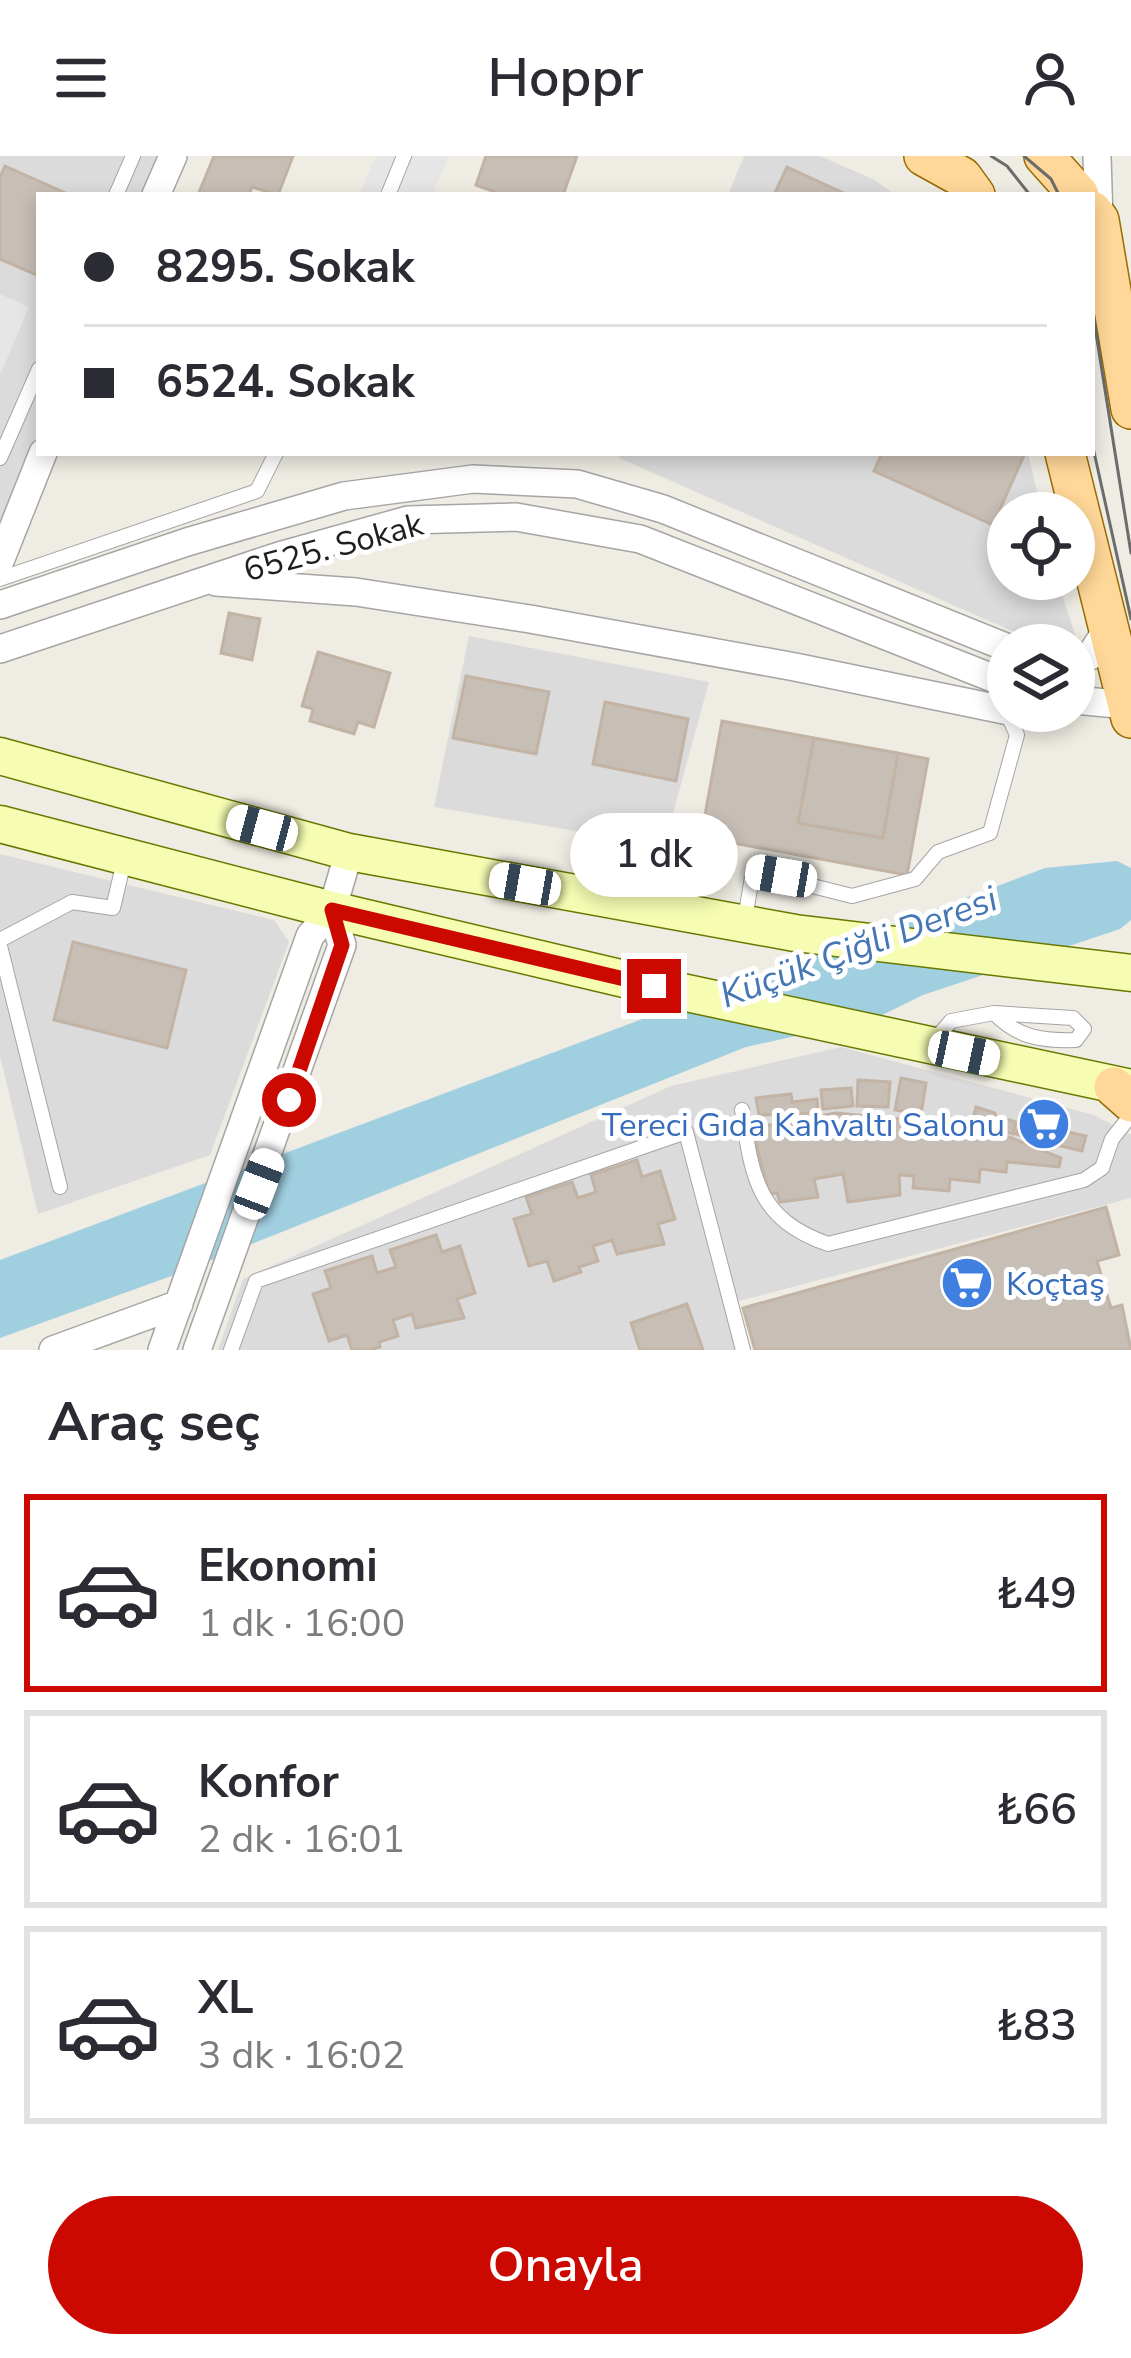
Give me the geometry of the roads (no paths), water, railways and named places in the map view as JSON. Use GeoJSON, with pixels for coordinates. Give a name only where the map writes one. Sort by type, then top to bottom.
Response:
{"type":"FeatureCollection","features":[{"type":"Feature","properties":{"kind":"main road"},"geometry":{"type":"LineString","coordinates":[[925,156],[972,176]]}},
{"type":"Feature","properties":{"kind":"main road"},"geometry":{"type":"LineString","coordinates":[[1044,156],[1075,192]]}},
{"type":"Feature","properties":{"kind":"main road"},"geometry":{"type":"LineString","coordinates":[[1095,233],[1131,409]]}},
{"type":"Feature","properties":{"kind":"main road"},"geometry":{"type":"LineString","coordinates":[[1066,456],[1130,711]]}},
{"type":"Feature","properties":{"kind":"street"},"geometry":{"type":"LineString","coordinates":[[157,192],[173,156]]}},
{"type":"Feature","properties":{"kind":"street"},"geometry":{"type":"LineString","coordinates":[[1092,192],[1097,156]]}},
{"type":"Feature","properties":{"kind":"street"},"geometry":{"type":"LineString","coordinates":[[0,561],[42,456]]}},
{"type":"Feature","properties":{"kind":"street","name":"6525. Sokak"},"geometry":{"type":"LineString","coordinates":[[0,605],[344,496],[473,479],[578,484],[663,509],[987,640]]}},
{"type":"Feature","properties":{"kind":"street","name":"6525. Sokak"},"geometry":{"type":"LineString","coordinates":[[9,648],[279,556],[408,520],[516,518],[640,539],[987,676]]}},
{"type":"Feature","properties":{"kind":"street"},"geometry":{"type":"LineString","coordinates":[[206,581],[356,592],[530,620],[795,667],[987,708]]}},
{"type":"Feature","properties":{"kind":"street"},"geometry":{"type":"LineString","coordinates":[[1095,648],[1108,628]]}},
{"type":"Feature","properties":{"kind":"street"},"geometry":{"type":"LineString","coordinates":[[1095,704],[1130,711]]}},
{"type":"Feature","properties":{"kind":"street"},"geometry":{"type":"LineString","coordinates":[[0,756],[349,852],[795,933],[1127,977]]}},
{"type":"Feature","properties":{"kind":"street"},"geometry":{"type":"LineString","coordinates":[[0,824],[332,910],[932,1046],[1127,1098]]}},
{"type":"Feature","properties":{"kind":"street"},"geometry":{"type":"LineString","coordinates":[[162,1350],[310,936],[332,910],[349,852]]}},
{"type":"Feature","properties":{"kind":"street"},"geometry":{"type":"LineString","coordinates":[[197,1350],[342,945],[332,910]]}},
{"type":"Feature","properties":{"kind":"street"},"geometry":{"type":"LineString","coordinates":[[53,1350],[183,1295]]}},
{"type":"Feature","properties":{"kind":"lane"},"geometry":{"type":"LineString","coordinates":[[117,192],[133,156]]}},
{"type":"Feature","properties":{"kind":"lane"},"geometry":{"type":"LineString","coordinates":[[389,192],[404,156]]}},
{"type":"Feature","properties":{"kind":"lane"},"geometry":{"type":"LineString","coordinates":[[0,458],[36,376]]}},
{"type":"Feature","properties":{"kind":"lane"},"geometry":{"type":"LineString","coordinates":[[0,579],[257,491],[274,456]]}},
{"type":"Feature","properties":{"kind":"lane"},"geometry":{"type":"LineString","coordinates":[[744,923],[753,871],[852,896],[915,879],[938,852],[990,833],[1016,732]]}},
{"type":"Feature","properties":{"kind":"lane"},"geometry":{"type":"LineString","coordinates":[[60,1187],[0,943],[72,902],[113,908],[126,856]]}},
{"type":"Feature","properties":{"kind":"lane"},"geometry":{"type":"LineString","coordinates":[[932,1046],[951,1021],[994,1013],[1073,1018],[1084,1029],[1076,1040],[1030,1037],[1011,1030],[994,1013]]}},
{"type":"Feature","properties":{"kind":"lane"},"geometry":{"type":"LineString","coordinates":[[742,1110],[753,1174],[767,1204],[788,1226],[828,1244],[1084,1180],[1102,1168],[1127,1098]]}},
{"type":"Feature","properties":{"kind":"lane"},"geometry":{"type":"LineString","coordinates":[[231,1350],[256,1281],[686,1132],[743,1350]]}},
{"type":"Feature","properties":{"kind":"water","name":"Küçük Çiğli Deresi"},"geometry":{"type":"Polygon","coordinates":[[[1117,861],[1131,868],[1131,920],[1120,929],[923,995],[876,1018],[746,1047],[174,1275],[0,1338],[0,1260],[1045,868],[1117,861]]]}},
{"type":"Feature","properties":{"kind":"tram line"},"geometry":{"type":"LineString","coordinates":[[991,156],[1007,166],[1028,192]]}},
{"type":"Feature","properties":{"kind":"tram line"},"geometry":{"type":"LineString","coordinates":[[1024,156],[1051,179],[1058,192]]}},
{"type":"Feature","properties":{"kind":"tram line"},"geometry":{"type":"LineString","coordinates":[[1095,327],[1131,553]]}},
{"type":"Feature","properties":{"kind":"tram line"},"geometry":{"type":"LineString","coordinates":[[1095,456],[1131,619]]}},
{"type":"Feature","properties":{"kind":"place","name":"Tereci Gıda Kahvaltı Salonu"},"geometry":{"type":"Point","coordinates":[1044,1124]}},
{"type":"Feature","properties":{"kind":"place","name":"Koçtaş"},"geometry":{"type":"Point","coordinates":[967,1283]}}]}
